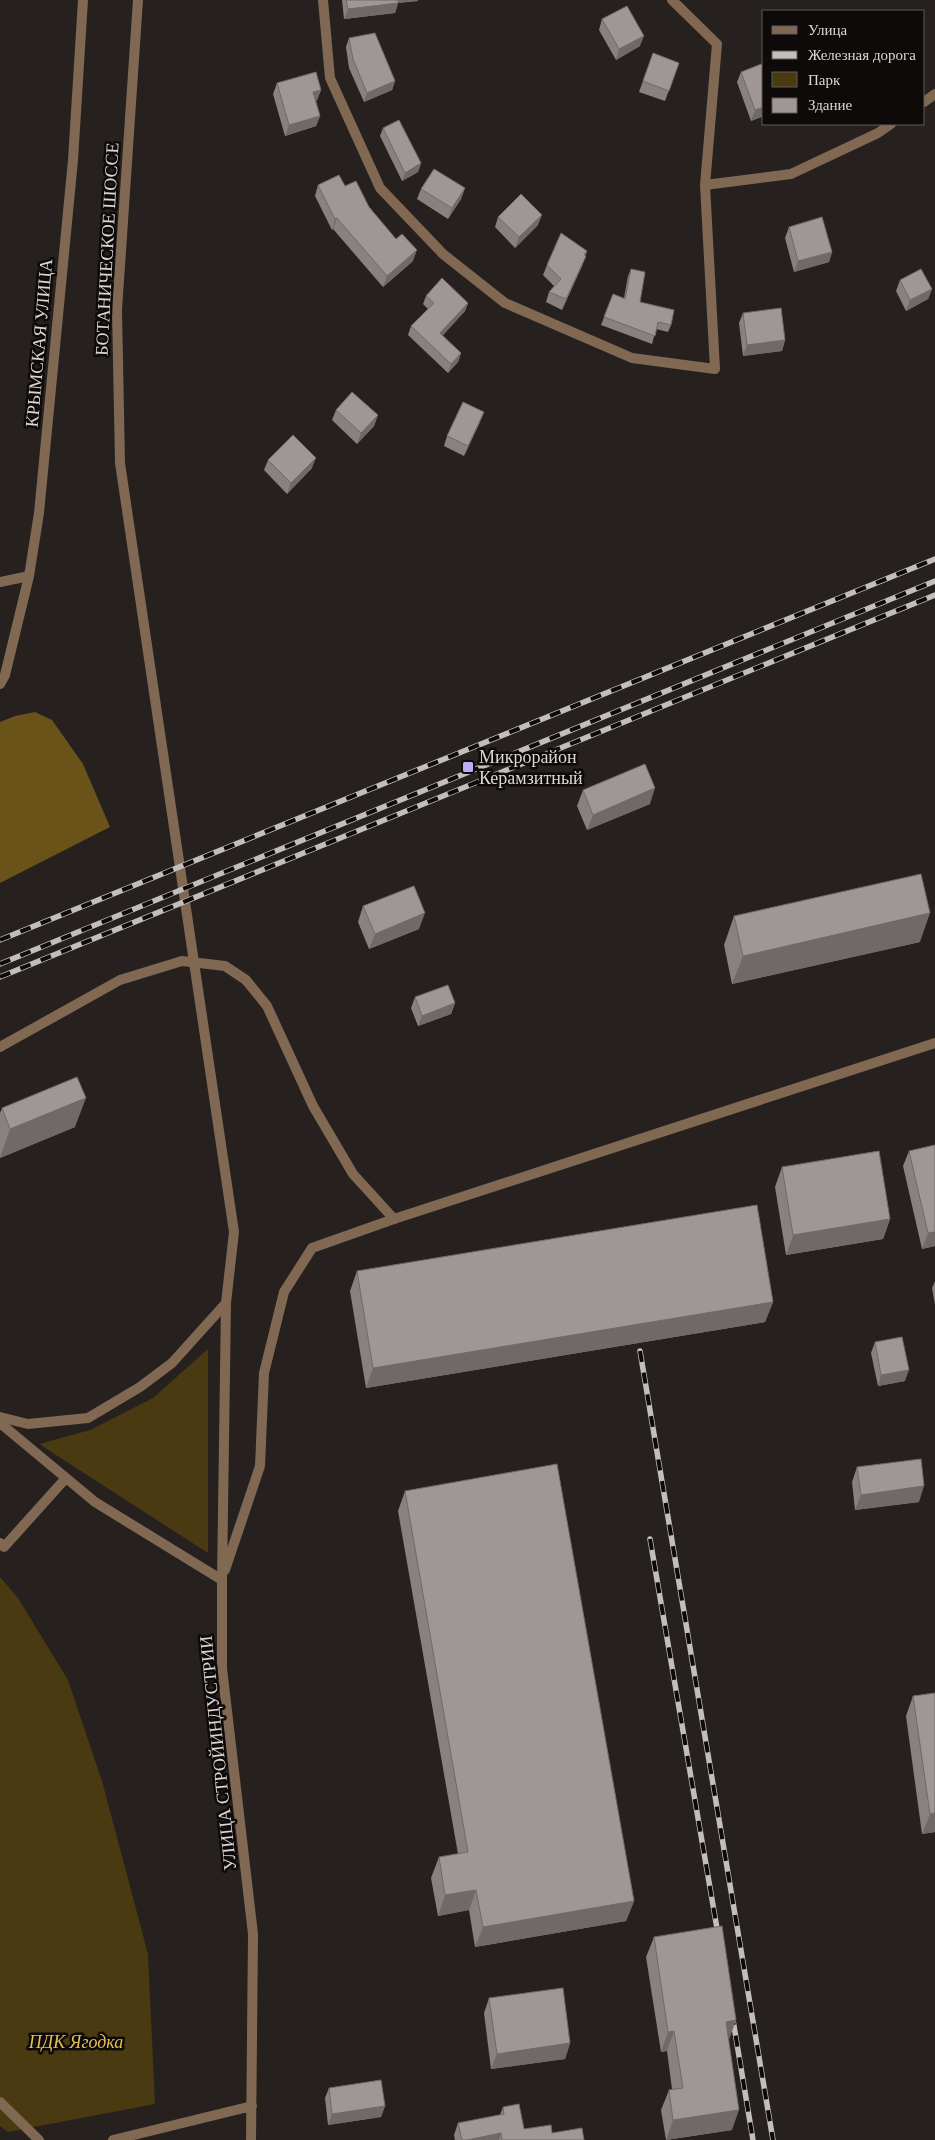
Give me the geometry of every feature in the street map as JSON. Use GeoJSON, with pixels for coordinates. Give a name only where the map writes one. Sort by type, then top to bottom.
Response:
{"type":"FeatureCollection","features":[{"type":"Feature","properties":{"kind":"street","name":"КРЫМСКАЯ УЛИЦА"},"geometry":{"type":"LineString","coordinates":[[0,684],[5,675],[29,576],[39,513],[72,170],[83,0]]}},
{"type":"Feature","properties":{"kind":"street","name":"БОТАНИЧЕСКОЕ ШОССЕ"},"geometry":{"type":"LineString","coordinates":[[138,0],[117,310],[120,463],[202,1023]]}},
{"type":"Feature","properties":{"kind":"street"},"geometry":{"type":"LineString","coordinates":[[323,0],[330,78],[380,188],[443,254],[505,303],[632,358],[715,369],[705,184],[717,44],[672,0]]}},
{"type":"Feature","properties":{"kind":"street"},"geometry":{"type":"LineString","coordinates":[[705,184],[791,174],[878,133],[890,125]]}},
{"type":"Feature","properties":{"kind":"street"},"geometry":{"type":"LineString","coordinates":[[0,582],[29,576]]}},
{"type":"Feature","properties":{"kind":"street"},"geometry":{"type":"LineString","coordinates":[[0,1047],[120,980],[182,961],[224,966],[246,980],[267,1006],[313,1106],[353,1174],[394,1219]]}},
{"type":"Feature","properties":{"kind":"street","name":"УЛИЦА СТРОЙИНДУСТРИИ"},"geometry":{"type":"LineString","coordinates":[[202,1023],[234,1232],[226,1303],[222,1668],[253,1934],[251,2140]]}},
{"type":"Feature","properties":{"kind":"street"},"geometry":{"type":"LineString","coordinates":[[0,1423],[95,1502],[222,1580],[260,1466],[264,1373],[284,1292],[312,1248],[394,1219],[935,1043]]}},
{"type":"Feature","properties":{"kind":"street"},"geometry":{"type":"LineString","coordinates":[[0,1417],[28,1424],[88,1418],[140,1387],[172,1363],[226,1303]]}},
{"type":"Feature","properties":{"kind":"street"},"geometry":{"type":"LineString","coordinates":[[0,1543],[4,1547],[66,1478]]}},
{"type":"Feature","properties":{"kind":"street"},"geometry":{"type":"LineString","coordinates":[[0,2102],[39,2140]]}},
{"type":"Feature","properties":{"kind":"street"},"geometry":{"type":"LineString","coordinates":[[113,2140],[252,2106]]}},
{"type":"Feature","properties":{"kind":"green space"},"geometry":{"type":"Polygon","coordinates":[[[208,1349],[208,1553],[39,1444],[90,1430],[153,1398],[208,1349]]]}},
{"type":"Feature","properties":{"kind":"green space","name":"ПДК Ягодка"},"geometry":{"type":"Polygon","coordinates":[[[0,1577],[18,1598],[68,1680],[102,1781],[148,1954],[155,2104],[8,2132],[0,2126],[0,1577]]]}},
{"type":"Feature","properties":{"kind":"shaded area"},"geometry":{"type":"Polygon","coordinates":[[[35,712],[52,720],[83,764],[110,827],[0,883],[0,722],[15,716],[35,712]]]}},
{"type":"Feature","properties":{"kind":"building"},"geometry":{"type":"Polygon","coordinates":[[[346,0],[398,0],[398,3],[348,9],[346,0]]]}},
{"type":"Feature","properties":{"kind":"building"},"geometry":{"type":"Polygon","coordinates":[[[627,6],[644,36],[619,49],[602,19],[627,6]]]}},
{"type":"Feature","properties":{"kind":"building"},"geometry":{"type":"Polygon","coordinates":[[[375,33],[395,81],[367,93],[353,59],[349,38],[375,33]]]}},
{"type":"Feature","properties":{"kind":"building"},"geometry":{"type":"Polygon","coordinates":[[[653,53],[679,63],[669,91],[643,81],[653,53]]]}},
{"type":"Feature","properties":{"kind":"building"},"geometry":{"type":"Polygon","coordinates":[[[762,64],[762,108],[755,110],[741,72],[762,64]]]}},
{"type":"Feature","properties":{"kind":"building"},"geometry":{"type":"Polygon","coordinates":[[[316,72],[321,90],[313,92],[320,116],[289,125],[277,83],[316,72]]]}},
{"type":"Feature","properties":{"kind":"building"},"geometry":{"type":"Polygon","coordinates":[[[399,120],[421,163],[405,173],[383,128],[399,120]]]}},
{"type":"Feature","properties":{"kind":"building"},"geometry":{"type":"Polygon","coordinates":[[[434,169],[465,188],[452,208],[421,189],[434,169]]]}},
{"type":"Feature","properties":{"kind":"building"},"geometry":{"type":"Polygon","coordinates":[[[339,175],[345,186],[356,181],[369,207],[396,239],[402,234],[417,250],[387,276],[337,218],[335,219],[318,185],[339,175]]]}},
{"type":"Feature","properties":{"kind":"building"},"geometry":{"type":"Polygon","coordinates":[[[521,194],[542,215],[519,237],[498,217],[521,194]]]}},
{"type":"Feature","properties":{"kind":"building"},"geometry":{"type":"Polygon","coordinates":[[[822,217],[832,252],[798,261],[789,227],[822,217]]]}},
{"type":"Feature","properties":{"kind":"building"},"geometry":{"type":"Polygon","coordinates":[[[561,233],[587,251],[566,299],[549,292],[561,279],[547,265],[561,233]]]}},
{"type":"Feature","properties":{"kind":"building"},"geometry":{"type":"Polygon","coordinates":[[[631,269],[645,272],[640,302],[674,310],[671,325],[658,322],[655,336],[604,317],[613,294],[625,299],[631,269]]]}},
{"type":"Feature","properties":{"kind":"building"},"geometry":{"type":"Polygon","coordinates":[[[921,269],[932,289],[910,300],[900,280],[921,269]]]}},
{"type":"Feature","properties":{"kind":"building"},"geometry":{"type":"Polygon","coordinates":[[[442,278],[468,303],[440,333],[461,353],[451,364],[411,326],[434,303],[426,296],[442,278]]]}},
{"type":"Feature","properties":{"kind":"building"},"geometry":{"type":"Polygon","coordinates":[[[781,308],[785,340],[747,345],[743,313],[781,308]]]}},
{"type":"Feature","properties":{"kind":"building"},"geometry":{"type":"Polygon","coordinates":[[[352,392],[378,415],[361,433],[336,410],[352,392]]]}},
{"type":"Feature","properties":{"kind":"building"},"geometry":{"type":"Polygon","coordinates":[[[463,402],[484,412],[468,446],[447,436],[463,402]]]}},
{"type":"Feature","properties":{"kind":"building"},"geometry":{"type":"Polygon","coordinates":[[[293,435],[316,458],[291,483],[268,460],[293,435]]]}},
{"type":"Feature","properties":{"kind":"building"},"geometry":{"type":"Polygon","coordinates":[[[645,764],[655,788],[593,815],[583,790],[645,764]]]}},
{"type":"Feature","properties":{"kind":"building"},"geometry":{"type":"Polygon","coordinates":[[[921,874],[930,913],[743,956],[734,916],[921,874]]]}},
{"type":"Feature","properties":{"kind":"building"},"geometry":{"type":"Polygon","coordinates":[[[414,886],[425,913],[375,934],[363,906],[414,886]]]}},
{"type":"Feature","properties":{"kind":"building"},"geometry":{"type":"Polygon","coordinates":[[[448,985],[455,1003],[422,1016],[415,997],[448,985]]]}},
{"type":"Feature","properties":{"kind":"building"},"geometry":{"type":"Polygon","coordinates":[[[77,1077],[86,1098],[10,1129],[2,1108],[77,1077]]]}},
{"type":"Feature","properties":{"kind":"building"},"geometry":{"type":"Polygon","coordinates":[[[935,1145],[935,1232],[928,1233],[909,1151],[935,1145]]]}},
{"type":"Feature","properties":{"kind":"building"},"geometry":{"type":"Polygon","coordinates":[[[879,1151],[890,1219],[793,1235],[782,1167],[879,1151]]]}},
{"type":"Feature","properties":{"kind":"building"},"geometry":{"type":"Polygon","coordinates":[[[757,1205],[773,1302],[373,1368],[357,1271],[757,1205]]]}},
{"type":"Feature","properties":{"kind":"building"},"geometry":{"type":"Polygon","coordinates":[[[902,1337],[909,1370],[881,1375],[875,1342],[902,1337]]]}},
{"type":"Feature","properties":{"kind":"building"},"geometry":{"type":"Polygon","coordinates":[[[921,1459],[924,1486],[861,1495],[857,1467],[921,1459]]]}},
{"type":"Feature","properties":{"kind":"building"},"geometry":{"type":"Polygon","coordinates":[[[557,1464],[634,1901],[483,1927],[476,1890],[445,1895],[439,1857],[468,1852],[405,1491],[557,1464]]]}},
{"type":"Feature","properties":{"kind":"building"},"geometry":{"type":"Polygon","coordinates":[[[935,1693],[935,1813],[930,1814],[913,1696],[935,1693]]]}},
{"type":"Feature","properties":{"kind":"building"},"geometry":{"type":"Polygon","coordinates":[[[722,1926],[736,2020],[726,2022],[739,2110],[673,2120],[669,2090],[683,2088],[674,2031],[668,2032],[654,1937],[722,1926]]]}},
{"type":"Feature","properties":{"kind":"building"},"geometry":{"type":"Polygon","coordinates":[[[563,1988],[570,2043],[497,2054],[489,1998],[563,1988]]]}},
{"type":"Feature","properties":{"kind":"building"},"geometry":{"type":"Polygon","coordinates":[[[381,2080],[385,2106],[332,2114],[329,2088],[381,2080]]]}},
{"type":"Feature","properties":{"kind":"building"},"geometry":{"type":"Polygon","coordinates":[[[519,2104],[524,2129],[551,2125],[552,2133],[582,2128],[584,2140],[502,2140],[501,2133],[462,2140],[458,2123],[504,2114],[503,2107],[519,2104]]]}},
{"type":"Feature","properties":{"kind":"railway"},"geometry":{"type":"LineString","coordinates":[[0,940],[935,559]]}},
{"type":"Feature","properties":{"kind":"railway"},"geometry":{"type":"LineString","coordinates":[[0,964],[935,581]]}},
{"type":"Feature","properties":{"kind":"railway"},"geometry":{"type":"LineString","coordinates":[[0,977],[935,595]]}},
{"type":"Feature","properties":{"kind":"railway"},"geometry":{"type":"LineString","coordinates":[[640,1351],[773,2140]]}},
{"type":"Feature","properties":{"kind":"railway"},"geometry":{"type":"LineString","coordinates":[[650,1539],[719,1940]]}},
{"type":"Feature","properties":{"kind":"railway"},"geometry":{"type":"LineString","coordinates":[[732,2014],[753,2140]]}},
{"type":"Feature","properties":{"kind":"place","name":"Микрорайон Керамзитный"},"geometry":{"type":"Point","coordinates":[468,767]}}]}
